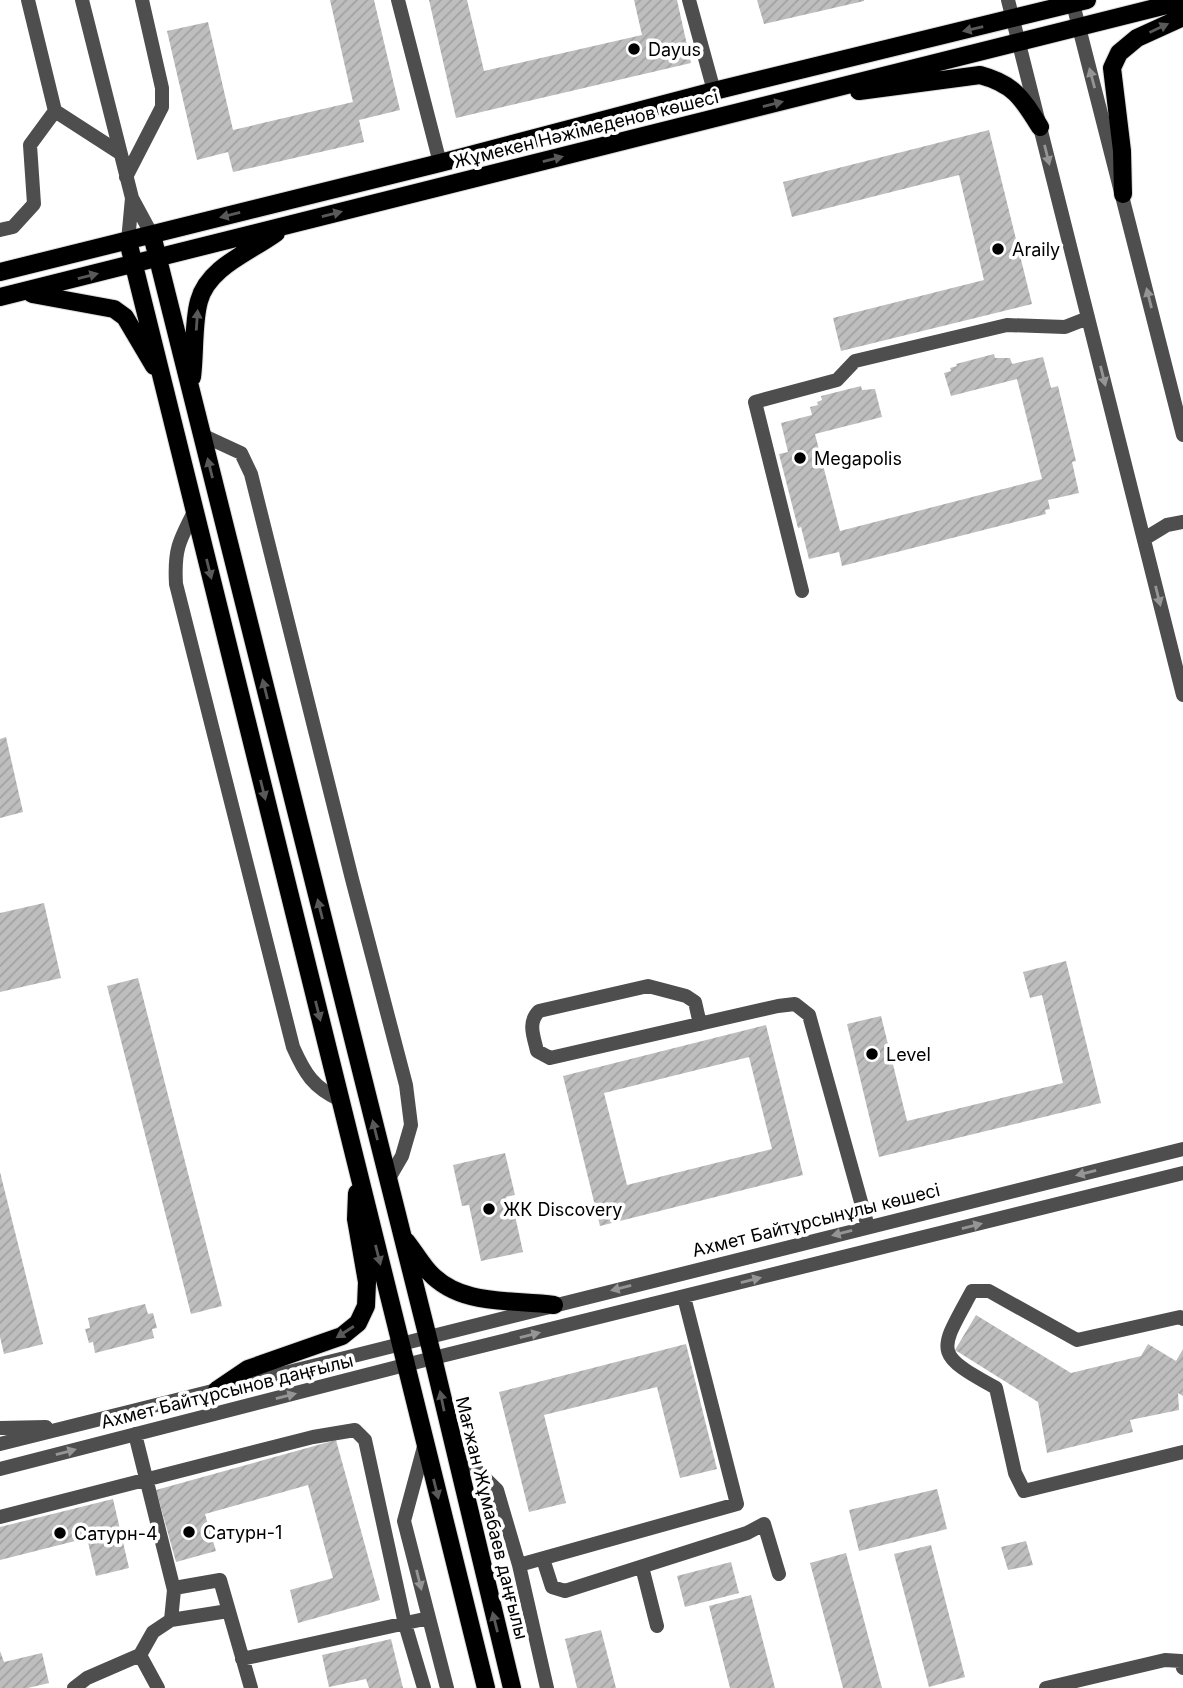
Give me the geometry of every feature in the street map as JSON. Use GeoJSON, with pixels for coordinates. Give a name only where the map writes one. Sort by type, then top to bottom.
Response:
{"type":"FeatureCollection","features":[{"type":"Feature","properties":{"kind":"main road","name":"Жұмекен Нәжімеденов көшесі"},"geometry":{"type":"LineString","coordinates":[[0,272],[440,163],[714,90],[1013,19],[1077,1]]}},
{"type":"Feature","properties":{"kind":"main road","name":"Жұмекен Нәжімеденов көшесі"},"geometry":{"type":"LineString","coordinates":[[0,298],[1183,1]]}},
{"type":"Feature","properties":{"kind":"main road"},"geometry":{"type":"LineString","coordinates":[[1123,194],[1122,151],[1112,68],[1119,53],[1137,38],[1183,17]]}},
{"type":"Feature","properties":{"kind":"main road"},"geometry":{"type":"LineString","coordinates":[[831,89],[873,90],[980,75],[998,80],[1011,88],[1023,99],[1040,127]]}},
{"type":"Feature","properties":{"kind":"main road"},"geometry":{"type":"LineString","coordinates":[[190,388],[198,301],[206,284],[226,265],[287,225]]}},
{"type":"Feature","properties":{"kind":"main road","name":"Мағжан Жұмабаев даңғылы"},"geometry":{"type":"LineString","coordinates":[[152,234],[433,1358],[512,1688]]}},
{"type":"Feature","properties":{"kind":"main road"},"geometry":{"type":"LineString","coordinates":[[128,241],[486,1688]]}},
{"type":"Feature","properties":{"kind":"main road"},"geometry":{"type":"LineString","coordinates":[[21,292],[114,309],[125,317],[145,354],[161,375]]}},
{"type":"Feature","properties":{"kind":"main road"},"geometry":{"type":"LineString","coordinates":[[217,1390],[248,1369],[342,1336],[358,1323],[366,1306],[367,1282],[356,1219],[358,1176]]}},
{"type":"Feature","properties":{"kind":"main road"},"geometry":{"type":"LineString","coordinates":[[401,1235],[431,1274],[461,1295],[495,1301],[554,1305]]}},
{"type":"Feature","properties":{"kind":"street"},"geometry":{"type":"LineString","coordinates":[[28,0],[55,111],[120,153]]}},
{"type":"Feature","properties":{"kind":"street"},"geometry":{"type":"LineString","coordinates":[[82,0],[132,198],[152,234]]}},
{"type":"Feature","properties":{"kind":"street"},"geometry":{"type":"LineString","coordinates":[[127,177],[162,107],[162,88],[142,0]]}},
{"type":"Feature","properties":{"kind":"street"},"geometry":{"type":"LineString","coordinates":[[398,0],[440,163]]}},
{"type":"Feature","properties":{"kind":"street"},"geometry":{"type":"LineString","coordinates":[[689,0],[714,90]]}},
{"type":"Feature","properties":{"kind":"street"},"geometry":{"type":"LineString","coordinates":[[1008,0],[1144,539],[1176,638],[1183,695]]}},
{"type":"Feature","properties":{"kind":"street"},"geometry":{"type":"LineString","coordinates":[[1077,1],[1078,26],[1183,435]]}},
{"type":"Feature","properties":{"kind":"street"},"geometry":{"type":"LineString","coordinates":[[0,230],[13,227],[34,204],[30,145],[55,111]]}},
{"type":"Feature","properties":{"kind":"street"},"geometry":{"type":"LineString","coordinates":[[128,241],[132,198]]}},
{"type":"Feature","properties":{"kind":"street"},"geometry":{"type":"LineString","coordinates":[[802,591],[755,402],[837,380],[855,361],[1007,326],[1065,327],[1088,318]]}},
{"type":"Feature","properties":{"kind":"street"},"geometry":{"type":"LineString","coordinates":[[202,435],[241,453],[251,474],[348,865],[407,1086],[411,1125],[402,1156],[388,1180]]}},
{"type":"Feature","properties":{"kind":"street"},"geometry":{"type":"LineString","coordinates":[[194,512],[178,543],[174,562],[176,584],[293,1047],[303,1071],[321,1091],[340,1100]]}},
{"type":"Feature","properties":{"kind":"street"},"geometry":{"type":"LineString","coordinates":[[1144,539],[1167,525],[1183,522]]}},
{"type":"Feature","properties":{"kind":"street"},"geometry":{"type":"LineString","coordinates":[[700,1024],[695,1002],[686,996],[648,986],[539,1011],[533,1016],[531,1027],[537,1051],[551,1058],[795,1004],[809,1015],[867,1227]]}},
{"type":"Feature","properties":{"kind":"street"},"geometry":{"type":"LineString","coordinates":[[1153,1156],[1183,1142]]}},
{"type":"Feature","properties":{"kind":"street","name":"Ахмет Байтұрсынұлы көшесі"},"geometry":{"type":"LineString","coordinates":[[459,1328],[1183,1149]]}},
{"type":"Feature","properties":{"kind":"street"},"geometry":{"type":"LineString","coordinates":[[519,1566],[737,1504],[684,1297],[1183,1173]]}},
{"type":"Feature","properties":{"kind":"street"},"geometry":{"type":"LineString","coordinates":[[1183,1319],[1180,1317],[1077,1340],[989,1291],[972,1291],[949,1333],[946,1351],[950,1359],[966,1372],[996,1388],[1014,1473],[1024,1491],[1183,1452]]}},
{"type":"Feature","properties":{"kind":"street","name":"Ахмет Байтұрсынов даңғылы"},"geometry":{"type":"LineString","coordinates":[[0,1469],[684,1297]]}},
{"type":"Feature","properties":{"kind":"street","name":"Ахмет Байтұрсынов даңғылы"},"geometry":{"type":"LineString","coordinates":[[0,1444],[459,1328]]}},
{"type":"Feature","properties":{"kind":"street"},"geometry":{"type":"LineString","coordinates":[[0,1428],[72,1427]]}},
{"type":"Feature","properties":{"kind":"street"},"geometry":{"type":"LineString","coordinates":[[0,1517],[313,1437],[355,1430],[365,1440],[405,1624],[424,1688]]}},
{"type":"Feature","properties":{"kind":"street"},"geometry":{"type":"LineString","coordinates":[[135,1434],[174,1590],[171,1620]]}},
{"type":"Feature","properties":{"kind":"street"},"geometry":{"type":"LineString","coordinates":[[425,1443],[404,1521],[447,1688]]}},
{"type":"Feature","properties":{"kind":"street"},"geometry":{"type":"LineString","coordinates":[[452,1446],[497,1490],[519,1566],[547,1688]]}},
{"type":"Feature","properties":{"kind":"street"},"geometry":{"type":"LineString","coordinates":[[543,1559],[552,1587],[565,1591],[747,1533],[764,1524],[779,1574]]}},
{"type":"Feature","properties":{"kind":"street"},"geometry":{"type":"LineString","coordinates":[[642,1567],[657,1626]]}},
{"type":"Feature","properties":{"kind":"street"},"geometry":{"type":"LineString","coordinates":[[174,1590],[219,1580],[251,1688]]}},
{"type":"Feature","properties":{"kind":"street"},"geometry":{"type":"LineString","coordinates":[[74,1688],[87,1678],[140,1655],[153,1632],[171,1620],[228,1611]]}},
{"type":"Feature","properties":{"kind":"street"},"geometry":{"type":"LineString","coordinates":[[242,1659],[429,1618]]}},
{"type":"Feature","properties":{"kind":"street"},"geometry":{"type":"LineString","coordinates":[[140,1655],[158,1688]]}},
{"type":"Feature","properties":{"kind":"street"},"geometry":{"type":"LineString","coordinates":[[1046,1688],[1165,1660],[1182,1663]]}},
{"type":"Feature","properties":{"kind":"building"},"geometry":{"type":"Polygon","coordinates":[[[330,0],[374,0],[400,110],[359,120],[364,142],[233,172],[228,152],[197,160],[167,31],[208,22],[233,130],[353,102],[330,0]]]}},
{"type":"Feature","properties":{"kind":"building","name":"Dayus"},"geometry":{"type":"Polygon","coordinates":[[[429,0],[467,0],[484,71],[642,35],[634,0],[677,0],[691,63],[456,118],[429,0]]]}},
{"type":"Feature","properties":{"kind":"building"},"geometry":{"type":"Polygon","coordinates":[[[757,0],[864,0],[864,1],[764,24],[757,0]]]}},
{"type":"Feature","properties":{"kind":"building","name":"Araily"},"geometry":{"type":"Polygon","coordinates":[[[989,130],[1032,304],[841,351],[833,318],[984,280],[959,175],[792,217],[783,182],[989,130]]]}},
{"type":"Feature","properties":{"kind":"building","name":"Megapolis"},"geometry":{"type":"Polygon","coordinates":[[[994,354],[995,358],[1010,358],[1012,364],[1043,357],[1051,388],[1058,386],[1076,461],[1072,462],[1079,493],[1048,500],[1050,509],[1045,510],[1046,514],[842,566],[839,552],[809,559],[779,454],[788,452],[781,423],[812,415],[810,407],[818,405],[817,402],[822,400],[821,396],[861,386],[862,390],[875,389],[882,417],[815,434],[840,531],[1042,479],[1017,379],[951,396],[944,373],[951,371],[950,368],[957,366],[956,364],[994,354]]]}},
{"type":"Feature","properties":{"kind":"building"},"geometry":{"type":"Polygon","coordinates":[[[6,737],[23,812],[0,818],[0,739],[6,737]]]}},
{"type":"Feature","properties":{"kind":"building"},"geometry":{"type":"Polygon","coordinates":[[[44,903],[61,978],[0,992],[0,913],[44,903]]]}},
{"type":"Feature","properties":{"kind":"building","name":"Level"},"geometry":{"type":"Polygon","coordinates":[[[1066,961],[1101,1103],[879,1157],[847,1024],[881,1016],[907,1121],[1063,1083],[1042,995],[1030,998],[1023,972],[1066,961]]]}},
{"type":"Feature","properties":{"kind":"building"},"geometry":{"type":"Polygon","coordinates":[[[138,978],[222,1306],[191,1314],[107,986],[138,978]]]}},
{"type":"Feature","properties":{"kind":"building"},"geometry":{"type":"Polygon","coordinates":[[[766,1025],[803,1175],[600,1226],[563,1076],[766,1025]],[[749,1057],[604,1093],[627,1185],[772,1149],[749,1057]]]}},
{"type":"Feature","properties":{"kind":"building","name":"ЖК Discovery"},"geometry":{"type":"Polygon","coordinates":[[[505,1153],[515,1195],[506,1197],[510,1212],[514,1211],[523,1252],[481,1261],[469,1205],[462,1206],[453,1165],[505,1153]]]}},
{"type":"Feature","properties":{"kind":"building"},"geometry":{"type":"Polygon","coordinates":[[[0,1172],[43,1344],[4,1354],[0,1337],[0,1172]]]}},
{"type":"Feature","properties":{"kind":"building"},"geometry":{"type":"Polygon","coordinates":[[[145,1304],[148,1314],[153,1313],[157,1328],[152,1329],[154,1338],[95,1353],[93,1342],[89,1343],[85,1329],[90,1328],[88,1318],[145,1304]]]}},
{"type":"Feature","properties":{"kind":"building"},"geometry":{"type":"Polygon","coordinates":[[[976,1315],[1071,1373],[1141,1356],[1148,1344],[1176,1361],[1183,1349],[1183,1396],[1178,1393],[1179,1410],[1130,1420],[1133,1432],[1047,1453],[1038,1402],[955,1350],[976,1315]]]}},
{"type":"Feature","properties":{"kind":"building"},"geometry":{"type":"Polygon","coordinates":[[[686,1344],[717,1469],[680,1478],[657,1387],[544,1415],[566,1503],[529,1512],[499,1392],[686,1344]]]}},
{"type":"Feature","properties":{"kind":"building","name":"Сатурн-1"},"geometry":{"type":"Polygon","coordinates":[[[336,1440],[380,1600],[298,1623],[290,1590],[333,1578],[308,1485],[205,1514],[216,1551],[176,1562],[156,1490],[336,1440]]]}},
{"type":"Feature","properties":{"kind":"building"},"geometry":{"type":"Polygon","coordinates":[[[937,1489],[947,1529],[859,1551],[849,1510],[937,1489]]]}},
{"type":"Feature","properties":{"kind":"building","name":"Сатурн-4"},"geometry":{"type":"Polygon","coordinates":[[[113,1499],[129,1568],[96,1576],[87,1538],[0,1560],[0,1527],[113,1499]]]}},
{"type":"Feature","properties":{"kind":"building"},"geometry":{"type":"Polygon","coordinates":[[[1026,1541],[1033,1565],[1008,1570],[1001,1547],[1026,1541]]]}},
{"type":"Feature","properties":{"kind":"building"},"geometry":{"type":"Polygon","coordinates":[[[931,1545],[965,1677],[929,1687],[894,1554],[931,1545]]]}},
{"type":"Feature","properties":{"kind":"building"},"geometry":{"type":"Polygon","coordinates":[[[846,1553],[882,1688],[843,1688],[810,1563],[846,1553]]]}},
{"type":"Feature","properties":{"kind":"building"},"geometry":{"type":"Polygon","coordinates":[[[731,1562],[739,1593],[685,1607],[677,1576],[731,1562]]]}},
{"type":"Feature","properties":{"kind":"building"},"geometry":{"type":"Polygon","coordinates":[[[751,1595],[775,1688],[730,1688],[709,1606],[751,1595]]]}},
{"type":"Feature","properties":{"kind":"building"},"geometry":{"type":"Polygon","coordinates":[[[601,1630],[616,1688],[577,1688],[565,1639],[601,1630]]]}},
{"type":"Feature","properties":{"kind":"building"},"geometry":{"type":"Polygon","coordinates":[[[391,1639],[403,1688],[369,1688],[366,1679],[329,1687],[322,1655],[391,1639]]]}},
{"type":"Feature","properties":{"kind":"building"},"geometry":{"type":"Polygon","coordinates":[[[0,1651],[4,1662],[42,1653],[49,1683],[28,1688],[0,1688],[0,1651]]]}},
{"type":"Feature","properties":{"kind":"place","name":"Dayus"},"geometry":{"type":"Point","coordinates":[634,49]}},
{"type":"Feature","properties":{"kind":"place","name":"Araily"},"geometry":{"type":"Point","coordinates":[998,249]}},
{"type":"Feature","properties":{"kind":"place","name":"Megapolis"},"geometry":{"type":"Point","coordinates":[800,458]}},
{"type":"Feature","properties":{"kind":"place","name":"Level"},"geometry":{"type":"Point","coordinates":[872,1054]}},
{"type":"Feature","properties":{"kind":"place","name":"ЖК Discovery"},"geometry":{"type":"Point","coordinates":[489,1209]}},
{"type":"Feature","properties":{"kind":"place","name":"Сатурн-1"},"geometry":{"type":"Point","coordinates":[189,1532]}},
{"type":"Feature","properties":{"kind":"place","name":"Сатурн-4"},"geometry":{"type":"Point","coordinates":[60,1533]}}]}
